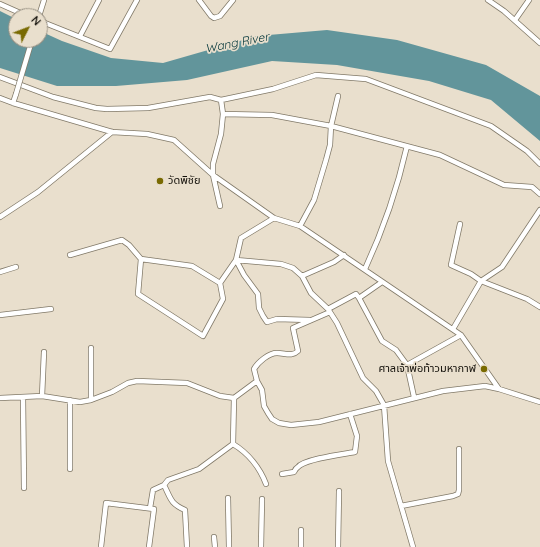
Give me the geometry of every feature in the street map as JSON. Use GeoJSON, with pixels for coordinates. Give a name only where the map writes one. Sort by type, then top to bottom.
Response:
{"type":"FeatureCollection","features":[{"type":"Feature","properties":{"kind":"street"},"geometry":{"type":"LineString","coordinates":[[80,36],[99,0]]}},
{"type":"Feature","properties":{"kind":"street"},"geometry":{"type":"LineString","coordinates":[[48,24],[110,49],[137,0]]}},
{"type":"Feature","properties":{"kind":"street"},"geometry":{"type":"LineString","coordinates":[[199,0],[214,18],[220,16],[233,0]]}},
{"type":"Feature","properties":{"kind":"street"},"geometry":{"type":"LineString","coordinates":[[488,0],[515,20],[540,43]]}},
{"type":"Feature","properties":{"kind":"street"},"geometry":{"type":"LineString","coordinates":[[515,20],[529,0]]}},
{"type":"Feature","properties":{"kind":"street"},"geometry":{"type":"LineString","coordinates":[[13,103],[30,48]]}},
{"type":"Feature","properties":{"kind":"street"},"geometry":{"type":"LineString","coordinates":[[0,78],[52,97],[96,108],[108,109],[148,108],[210,97],[221,100],[273,89],[316,74],[366,79],[491,126],[527,151],[540,164]]}},
{"type":"Feature","properties":{"kind":"street"},"geometry":{"type":"LineString","coordinates":[[300,226],[314,200],[330,146],[331,126],[338,96]]}},
{"type":"Feature","properties":{"kind":"street"},"geometry":{"type":"LineString","coordinates":[[0,98],[112,132],[147,134],[174,140],[213,175],[274,218],[300,226],[461,335],[499,389]]}},
{"type":"Feature","properties":{"kind":"street"},"geometry":{"type":"LineString","coordinates":[[220,206],[213,175],[213,161],[221,134],[223,114],[221,100]]}},
{"type":"Feature","properties":{"kind":"street"},"geometry":{"type":"LineString","coordinates":[[223,114],[272,115],[331,126],[440,155],[504,185],[532,188],[540,194]]}},
{"type":"Feature","properties":{"kind":"street"},"geometry":{"type":"LineString","coordinates":[[0,217],[38,192],[112,132]]}},
{"type":"Feature","properties":{"kind":"street"},"geometry":{"type":"LineString","coordinates":[[364,269],[380,235],[394,197],[408,146]]}},
{"type":"Feature","properties":{"kind":"street"},"geometry":{"type":"LineString","coordinates":[[453,330],[481,281],[502,267],[540,210]]}},
{"type":"Feature","properties":{"kind":"street"},"geometry":{"type":"LineString","coordinates":[[141,259],[138,294],[203,336],[223,299],[220,283],[236,260],[241,238],[274,218]]}},
{"type":"Feature","properties":{"kind":"street"},"geometry":{"type":"LineString","coordinates":[[460,224],[451,265],[471,274],[481,281],[527,299],[540,307]]}},
{"type":"Feature","properties":{"kind":"street"},"geometry":{"type":"LineString","coordinates":[[70,255],[122,240],[129,245],[141,259],[192,266],[220,283]]}},
{"type":"Feature","properties":{"kind":"street"},"geometry":{"type":"LineString","coordinates":[[302,276],[334,262],[344,255]]}},
{"type":"Feature","properties":{"kind":"street"},"geometry":{"type":"LineString","coordinates":[[236,260],[281,264],[293,268],[302,276],[311,293],[329,311],[337,323],[363,378],[376,391],[384,405],[388,461],[413,547]]}},
{"type":"Feature","properties":{"kind":"street"},"geometry":{"type":"LineString","coordinates":[[236,260],[244,275],[258,294],[259,308],[266,321],[269,322],[280,318],[311,321]]}},
{"type":"Feature","properties":{"kind":"street"},"geometry":{"type":"LineString","coordinates":[[0,272],[16,267]]}},
{"type":"Feature","properties":{"kind":"street"},"geometry":{"type":"LineString","coordinates":[[359,298],[382,282]]}},
{"type":"Feature","properties":{"kind":"street"},"geometry":{"type":"LineString","coordinates":[[414,397],[407,365],[396,350],[382,341],[356,294],[329,311],[293,329],[298,351],[289,354],[273,354],[257,365],[254,369],[262,390],[264,406],[272,419],[279,423],[291,425],[319,422],[401,402],[414,397],[472,386],[485,386],[499,389],[540,402]]}},
{"type":"Feature","properties":{"kind":"street"},"geometry":{"type":"LineString","coordinates":[[0,315],[51,309]]}},
{"type":"Feature","properties":{"kind":"street"},"geometry":{"type":"LineString","coordinates":[[407,365],[461,335]]}},
{"type":"Feature","properties":{"kind":"street"},"geometry":{"type":"LineString","coordinates":[[91,348],[91,400]]}},
{"type":"Feature","properties":{"kind":"street"},"geometry":{"type":"LineString","coordinates":[[42,396],[44,352]]}},
{"type":"Feature","properties":{"kind":"street"},"geometry":{"type":"LineString","coordinates":[[0,398],[42,396],[80,402],[91,400],[112,392],[128,383],[137,381],[187,383],[220,396],[234,398],[257,380]]}},
{"type":"Feature","properties":{"kind":"street"},"geometry":{"type":"LineString","coordinates":[[23,397],[24,488]]}},
{"type":"Feature","properties":{"kind":"street"},"geometry":{"type":"LineString","coordinates":[[233,444],[234,398]]}},
{"type":"Feature","properties":{"kind":"street"},"geometry":{"type":"LineString","coordinates":[[70,400],[70,469]]}},
{"type":"Feature","properties":{"kind":"street"},"geometry":{"type":"LineString","coordinates":[[282,474],[294,472],[298,466],[306,463],[355,452],[357,436],[350,414]]}},
{"type":"Feature","properties":{"kind":"street"},"geometry":{"type":"LineString","coordinates":[[233,444],[245,452],[261,472],[266,484]]}},
{"type":"Feature","properties":{"kind":"street"},"geometry":{"type":"LineString","coordinates":[[150,508],[153,490],[164,485],[168,480],[199,469],[233,444]]}},
{"type":"Feature","properties":{"kind":"street"},"geometry":{"type":"LineString","coordinates":[[401,506],[458,494],[459,449]]}},
{"type":"Feature","properties":{"kind":"street"},"geometry":{"type":"LineString","coordinates":[[164,485],[174,505],[185,510],[187,547]]}},
{"type":"Feature","properties":{"kind":"street"},"geometry":{"type":"LineString","coordinates":[[338,547],[339,491]]}},
{"type":"Feature","properties":{"kind":"street"},"geometry":{"type":"LineString","coordinates":[[228,498],[229,547]]}},
{"type":"Feature","properties":{"kind":"street"},"geometry":{"type":"LineString","coordinates":[[261,547],[262,498]]}},
{"type":"Feature","properties":{"kind":"street"},"geometry":{"type":"LineString","coordinates":[[101,547],[106,503],[154,509],[149,547]]}},
{"type":"Feature","properties":{"kind":"street"},"geometry":{"type":"LineString","coordinates":[[301,530],[301,547]]}},
{"type":"Feature","properties":{"kind":"street"},"geometry":{"type":"LineString","coordinates":[[214,538],[215,547]]}},
{"type":"Feature","properties":{"kind":"water","name":"Wang River"},"geometry":{"type":"Polygon","coordinates":[[[0,11],[8,15],[8,48],[48,48],[48,35],[111,58],[163,63],[257,36],[327,30],[397,40],[486,65],[540,96],[540,141],[491,100],[429,81],[337,65],[272,61],[187,80],[116,86],[57,86],[0,68],[0,11]]]}},
{"type":"Feature","properties":{"kind":"place","name":"วัดพิชัย"},"geometry":{"type":"Point","coordinates":[160,181]}},
{"type":"Feature","properties":{"kind":"place","name":"ศาลเจ้าพ่อท้าวมหากาฬ"},"geometry":{"type":"Point","coordinates":[484,369]}}]}
